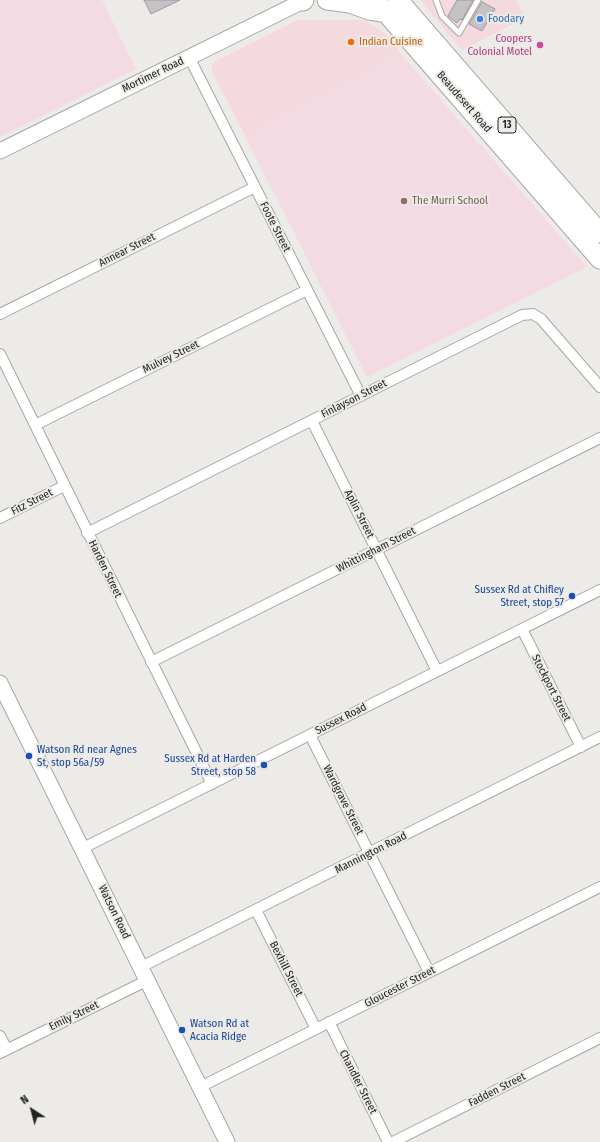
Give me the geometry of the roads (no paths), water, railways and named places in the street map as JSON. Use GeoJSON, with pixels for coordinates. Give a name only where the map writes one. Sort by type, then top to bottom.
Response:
{"type":"FeatureCollection","features":[{"type":"Feature","properties":{"kind":"highway"},"geometry":{"type":"LineString","coordinates":[[327,0],[350,3],[369,10],[386,4]]}},
{"type":"Feature","properties":{"kind":"highway","name":"Beaudesert Road"},"geometry":{"type":"LineString","coordinates":[[386,4],[600,233]]}},
{"type":"Feature","properties":{"kind":"highway","name":"Beaudesert Road"},"geometry":{"type":"LineString","coordinates":[[386,4],[600,259]]}},
{"type":"Feature","properties":{"kind":"street","name":"Mortimer Road"},"geometry":{"type":"LineString","coordinates":[[0,151],[304,0]]}},
{"type":"Feature","properties":{"kind":"street","name":"Foote Street"},"geometry":{"type":"LineString","coordinates":[[189,57],[362,396]]}},
{"type":"Feature","properties":{"kind":"street","name":"Annear Street"},"geometry":{"type":"LineString","coordinates":[[0,314],[255,186]]}},
{"type":"Feature","properties":{"kind":"street","name":"Mulvey Street"},"geometry":{"type":"LineString","coordinates":[[35,425],[307,290]]}},
{"type":"Feature","properties":{"kind":"street","name":"Finlayson Street"},"geometry":{"type":"LineString","coordinates":[[88,533],[522,315],[533,314],[541,319],[600,388]]}},
{"type":"Feature","properties":{"kind":"street","name":"Harden Street"},"geometry":{"type":"LineString","coordinates":[[0,354],[212,784]]}},
{"type":"Feature","properties":{"kind":"street","name":"Aplin Street"},"geometry":{"type":"LineString","coordinates":[[312,421],[437,671]]}},
{"type":"Feature","properties":{"kind":"street","name":"Whittingham Street"},"geometry":{"type":"LineString","coordinates":[[151,662],[600,438]]}},
{"type":"Feature","properties":{"kind":"street","name":"Fitz Street"},"geometry":{"type":"LineString","coordinates":[[0,518],[64,486]]}},
{"type":"Feature","properties":{"kind":"street","name":"Sussex Road"},"geometry":{"type":"LineString","coordinates":[[83,848],[600,590]]}},
{"type":"Feature","properties":{"kind":"street","name":"Stockport Street"},"geometry":{"type":"LineString","coordinates":[[522,629],[581,747]]}},
{"type":"Feature","properties":{"kind":"street","name":"Watson Road"},"geometry":{"type":"LineString","coordinates":[[0,682],[227,1142]]}},
{"type":"Feature","properties":{"kind":"street","name":"Wardgrave Street"},"geometry":{"type":"LineString","coordinates":[[310,735],[429,972]]}},
{"type":"Feature","properties":{"kind":"street","name":"Mannington Road"},"geometry":{"type":"LineString","coordinates":[[145,974],[256,910],[600,737]]}},
{"type":"Feature","properties":{"kind":"street","name":"Gloucester Street"},"geometry":{"type":"LineString","coordinates":[[200,1086],[600,887]]}},
{"type":"Feature","properties":{"kind":"street","name":"Bexhill Street"},"geometry":{"type":"LineString","coordinates":[[256,910],[316,1029]]}},
{"type":"Feature","properties":{"kind":"street","name":"Emily Street"},"geometry":{"type":"LineString","coordinates":[[3,1051],[145,974]]}},
{"type":"Feature","properties":{"kind":"street","name":"Chandler Street"},"geometry":{"type":"LineString","coordinates":[[328,1022],[388,1142]]}},
{"type":"Feature","properties":{"kind":"street"},"geometry":{"type":"LineString","coordinates":[[0,1036],[3,1051]]}},
{"type":"Feature","properties":{"kind":"street","name":"Fadden Street"},"geometry":{"type":"LineString","coordinates":[[393,1142],[600,1038]]}},
{"type":"Feature","properties":{"kind":"lane"},"geometry":{"type":"LineString","coordinates":[[436,0],[442,16],[459,33],[478,0]]}},
{"type":"Feature","properties":{"kind":"place","name":"Foodary"},"geometry":{"type":"Point","coordinates":[480,19]}},
{"type":"Feature","properties":{"kind":"place","name":"Indian Cuisine"},"geometry":{"type":"Point","coordinates":[351,42]}},
{"type":"Feature","properties":{"kind":"place","name":"Coopers Colonial Motel"},"geometry":{"type":"Point","coordinates":[540,45]}},
{"type":"Feature","properties":{"kind":"place","name":"The Murri School"},"geometry":{"type":"Point","coordinates":[404,201]}},
{"type":"Feature","properties":{"kind":"place","name":"Sussex Rd at Chifley Street, stop 57"},"geometry":{"type":"Point","coordinates":[572,596]}},
{"type":"Feature","properties":{"kind":"place","name":"Watson Rd near Agnes St, stop 56a/59"},"geometry":{"type":"Point","coordinates":[29,756]}},
{"type":"Feature","properties":{"kind":"place","name":"Sussex Rd at Harden Street, stop 58"},"geometry":{"type":"Point","coordinates":[264,765]}},
{"type":"Feature","properties":{"kind":"place","name":"Watson Rd at Acacia Ridge"},"geometry":{"type":"Point","coordinates":[182,1030]}}]}
